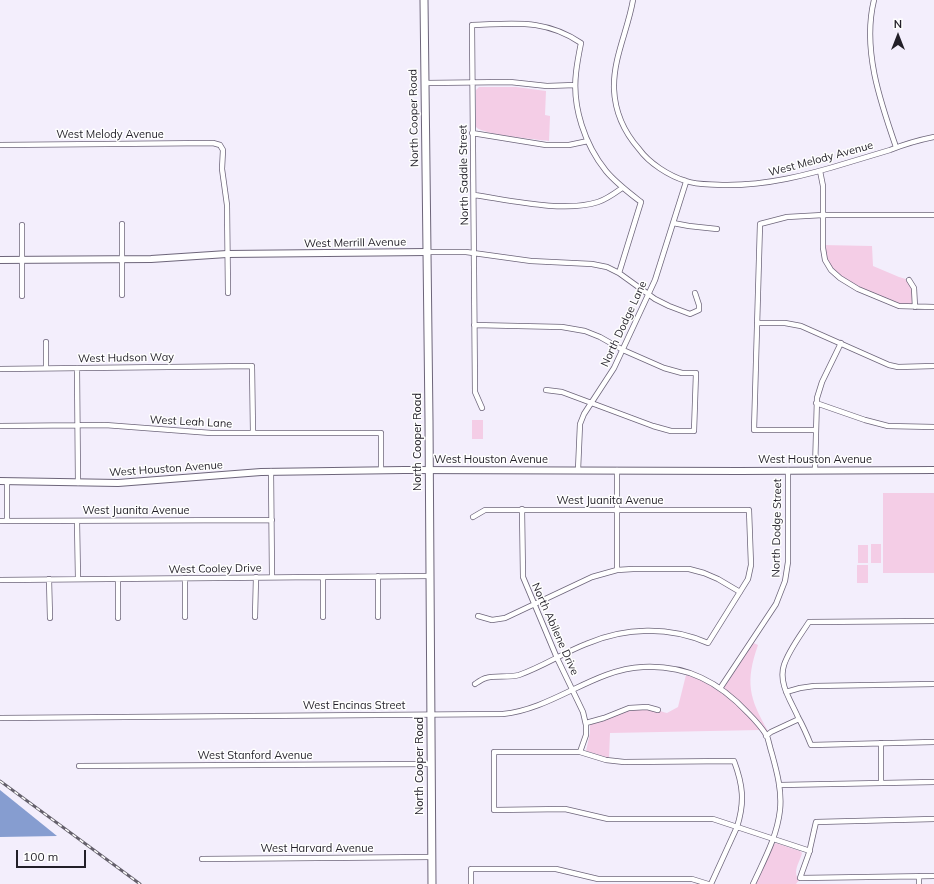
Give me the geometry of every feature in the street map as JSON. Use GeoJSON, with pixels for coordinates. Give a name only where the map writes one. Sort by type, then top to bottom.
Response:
{"type":"FeatureCollection","features":[{"type":"Feature","properties":{"kind":"main road","name":"North Cooper Road"},"geometry":{"type":"LineString","coordinates":[[424,0],[432,884]]}},
{"type":"Feature","properties":{"kind":"street","name":"West Melody Avenue"},"geometry":{"type":"LineString","coordinates":[[633,0],[614,73],[614,89],[618,114],[626,132],[644,156],[669,174],[686,182],[730,185],[767,183],[820,171],[896,147],[934,137]]}},
{"type":"Feature","properties":{"kind":"street"},"geometry":{"type":"LineString","coordinates":[[874,0],[871,12],[871,31],[874,72],[877,88],[896,147]]}},
{"type":"Feature","properties":{"kind":"street","name":"North Saddle Street"},"geometry":{"type":"LineString","coordinates":[[482,408],[476,392],[474,325],[475,253],[472,133],[472,25],[529,23],[560,30],[581,43],[575,85]]}},
{"type":"Feature","properties":{"kind":"street"},"geometry":{"type":"LineString","coordinates":[[425,83],[510,82],[546,86],[575,85],[578,112],[588,141],[606,171],[622,188],[641,202],[618,273]]}},
{"type":"Feature","properties":{"kind":"street"},"geometry":{"type":"LineString","coordinates":[[472,133],[546,145],[568,145],[588,141]]}},
{"type":"Feature","properties":{"kind":"street","name":"West Melody Avenue"},"geometry":{"type":"LineString","coordinates":[[0,145],[213,143],[220,145],[223,150],[222,169],[227,205],[227,254]]}},
{"type":"Feature","properties":{"kind":"street"},"geometry":{"type":"LineString","coordinates":[[820,171],[823,186],[823,248],[825,260],[830,270],[858,289],[899,306],[934,307]]}},
{"type":"Feature","properties":{"kind":"street","name":"North Dodge Lane"},"geometry":{"type":"LineString","coordinates":[[578,470],[580,424],[590,402],[614,368],[655,280],[686,182]]}},
{"type":"Feature","properties":{"kind":"street"},"geometry":{"type":"LineString","coordinates":[[474,195],[541,205],[581,205],[599,202],[622,188]]}},
{"type":"Feature","properties":{"kind":"street"},"geometry":{"type":"LineString","coordinates":[[816,430],[754,430],[760,224],[787,217],[823,214],[934,215]]}},
{"type":"Feature","properties":{"kind":"street"},"geometry":{"type":"LineString","coordinates":[[673,223],[717,229]]}},
{"type":"Feature","properties":{"kind":"street"},"geometry":{"type":"LineString","coordinates":[[122,224],[122,294]]}},
{"type":"Feature","properties":{"kind":"street"},"geometry":{"type":"LineString","coordinates":[[22,225],[22,296]]}},
{"type":"Feature","properties":{"kind":"street","name":"West Merrill Avenue"},"geometry":{"type":"LineString","coordinates":[[0,260],[178,258],[199,255],[227,254],[475,253],[531,261],[592,264],[607,267],[669,306],[690,314],[699,310],[695,293]]}},
{"type":"Feature","properties":{"kind":"street"},"geometry":{"type":"LineString","coordinates":[[227,254],[228,293]]}},
{"type":"Feature","properties":{"kind":"street"},"geometry":{"type":"LineString","coordinates":[[909,280],[914,288],[914,307]]}},
{"type":"Feature","properties":{"kind":"street"},"geometry":{"type":"LineString","coordinates":[[757,322],[785,322],[801,326],[889,365],[898,367],[934,366]]}},
{"type":"Feature","properties":{"kind":"street"},"geometry":{"type":"LineString","coordinates":[[474,325],[562,327],[585,331],[664,368],[682,373],[696,373],[694,431],[665,430],[562,392],[546,390]]}},
{"type":"Feature","properties":{"kind":"street"},"geometry":{"type":"LineString","coordinates":[[46,342],[46,368]]}},
{"type":"Feature","properties":{"kind":"street"},"geometry":{"type":"LineString","coordinates":[[815,470],[816,403],[822,382],[841,343]]}},
{"type":"Feature","properties":{"kind":"street","name":"West Hudson Way"},"geometry":{"type":"LineString","coordinates":[[0,369],[252,366],[253,433]]}},
{"type":"Feature","properties":{"kind":"street"},"geometry":{"type":"LineString","coordinates":[[77,368],[78,483]]}},
{"type":"Feature","properties":{"kind":"street"},"geometry":{"type":"LineString","coordinates":[[816,403],[865,420],[888,426],[934,427]]}},
{"type":"Feature","properties":{"kind":"street","name":"West Leah Lane"},"geometry":{"type":"LineString","coordinates":[[0,426],[105,425],[211,433],[381,433],[381,470]]}},
{"type":"Feature","properties":{"kind":"street"},"geometry":{"type":"LineString","coordinates":[[617,470],[617,570]]}},
{"type":"Feature","properties":{"kind":"street","name":"North Dodge Street"},"geometry":{"type":"LineString","coordinates":[[721,688],[776,604],[786,582],[788,562],[788,470]]}},
{"type":"Feature","properties":{"kind":"street","name":"West Houston Avenue"},"geometry":{"type":"LineString","coordinates":[[0,481],[128,483],[271,471],[934,470]]}},
{"type":"Feature","properties":{"kind":"street"},"geometry":{"type":"LineString","coordinates":[[271,471],[272,577]]}},
{"type":"Feature","properties":{"kind":"street"},"geometry":{"type":"LineString","coordinates":[[7,481],[7,521]]}},
{"type":"Feature","properties":{"kind":"street","name":"West Juanita Avenue"},"geometry":{"type":"LineString","coordinates":[[473,517],[485,510],[522,509],[749,510],[751,565],[748,579],[740,592]]}},
{"type":"Feature","properties":{"kind":"street","name":"North Abilene Drive"},"geometry":{"type":"LineString","coordinates":[[522,509],[522,577],[557,658],[583,712],[586,723],[586,735],[580,752]]}},
{"type":"Feature","properties":{"kind":"street","name":"West Juanita Avenue"},"geometry":{"type":"LineString","coordinates":[[0,522],[272,520]]}},
{"type":"Feature","properties":{"kind":"street"},"geometry":{"type":"LineString","coordinates":[[77,521],[78,579]]}},
{"type":"Feature","properties":{"kind":"street"},"geometry":{"type":"LineString","coordinates":[[475,684],[486,678],[518,675],[587,643],[630,632],[652,630],[673,632],[693,636],[708,642],[740,592],[718,579],[689,569],[617,570],[592,577],[505,618],[492,620],[478,616]]}},
{"type":"Feature","properties":{"kind":"street"},"geometry":{"type":"LineString","coordinates":[[378,576],[378,616]]}},
{"type":"Feature","properties":{"kind":"street","name":"West Cooley Drive"},"geometry":{"type":"LineString","coordinates":[[0,580],[430,576]]}},
{"type":"Feature","properties":{"kind":"street"},"geometry":{"type":"LineString","coordinates":[[255,616],[256,577]]}},
{"type":"Feature","properties":{"kind":"street"},"geometry":{"type":"LineString","coordinates":[[323,577],[323,617]]}},
{"type":"Feature","properties":{"kind":"street"},"geometry":{"type":"LineString","coordinates":[[185,578],[185,617]]}},
{"type":"Feature","properties":{"kind":"street"},"geometry":{"type":"LineString","coordinates":[[49,579],[50,618]]}},
{"type":"Feature","properties":{"kind":"street"},"geometry":{"type":"LineString","coordinates":[[118,579],[118,618]]}},
{"type":"Feature","properties":{"kind":"street"},"geometry":{"type":"LineString","coordinates":[[934,620],[809,622],[787,657],[783,667],[783,684],[811,745],[934,742]]}},
{"type":"Feature","properties":{"kind":"street","name":"West Encinas Street"},"geometry":{"type":"LineString","coordinates":[[0,718],[514,713],[531,708],[573,691],[603,676],[623,670],[643,667],[666,668],[686,672],[704,678],[721,688],[742,706],[754,719],[766,736],[780,785]]}},
{"type":"Feature","properties":{"kind":"street"},"geometry":{"type":"LineString","coordinates":[[786,692],[814,686],[934,684]]}},
{"type":"Feature","properties":{"kind":"street"},"geometry":{"type":"LineString","coordinates":[[586,723],[604,718],[629,708],[647,707],[658,710]]}},
{"type":"Feature","properties":{"kind":"street"},"geometry":{"type":"LineString","coordinates":[[766,736],[771,732],[799,719]]}},
{"type":"Feature","properties":{"kind":"street"},"geometry":{"type":"LineString","coordinates":[[881,743],[881,783]]}},
{"type":"Feature","properties":{"kind":"street"},"geometry":{"type":"LineString","coordinates":[[712,884],[737,827],[741,812],[742,796],[740,778],[734,761],[624,762],[606,760],[580,752],[494,752],[494,810],[566,809],[608,819],[713,819],[737,827],[773,839],[810,851]]}},
{"type":"Feature","properties":{"kind":"street","name":"West Stanford Avenue"},"geometry":{"type":"LineString","coordinates":[[79,766],[431,764]]}},
{"type":"Feature","properties":{"kind":"street"},"geometry":{"type":"LineString","coordinates":[[753,884],[773,839],[780,810],[780,785],[934,782]]}},
{"type":"Feature","properties":{"kind":"street"},"geometry":{"type":"LineString","coordinates":[[934,819],[816,822],[810,851],[800,878],[934,876]]}},
{"type":"Feature","properties":{"kind":"street","name":"West Harvard Avenue"},"geometry":{"type":"LineString","coordinates":[[202,859],[432,857]]}},
{"type":"Feature","properties":{"kind":"street"},"geometry":{"type":"LineString","coordinates":[[471,884],[471,869],[556,869],[598,879],[692,879],[708,884]]}},
{"type":"Feature","properties":{"kind":"street"},"geometry":{"type":"LineString","coordinates":[[919,876],[919,884]]}},
{"type":"Feature","properties":{"kind":"shaded area"},"geometry":{"type":"Polygon","coordinates":[[[479,87],[516,87],[546,91],[545,115],[550,116],[549,141],[498,134],[481,130],[476,127],[476,90],[479,87]]]}},
{"type":"Feature","properties":{"kind":"shaded area"},"geometry":{"type":"Polygon","coordinates":[[[822,245],[872,246],[873,266],[909,280],[914,288],[915,307],[899,306],[858,289],[831,270],[822,245]]]}},
{"type":"Feature","properties":{"kind":"shaded area"},"geometry":{"type":"Polygon","coordinates":[[[472,420],[483,420],[483,439],[472,439],[472,420]]]}},
{"type":"Feature","properties":{"kind":"shaded area"},"geometry":{"type":"Polygon","coordinates":[[[883,493],[934,493],[934,573],[883,573],[883,493]]]}},
{"type":"Feature","properties":{"kind":"shaded area"},"geometry":{"type":"Polygon","coordinates":[[[871,544],[881,544],[881,563],[871,563],[871,544]]]}},
{"type":"Feature","properties":{"kind":"shaded area"},"geometry":{"type":"Polygon","coordinates":[[[858,545],[868,545],[868,563],[858,563],[858,545]]]}},
{"type":"Feature","properties":{"kind":"shaded area"},"geometry":{"type":"Polygon","coordinates":[[[857,565],[868,565],[868,583],[857,583],[857,565]]]}},
{"type":"Feature","properties":{"kind":"shaded area"},"geometry":{"type":"Polygon","coordinates":[[[749,641],[758,645],[751,669],[750,680],[753,699],[768,731],[763,736],[760,730],[610,733],[609,758],[586,751],[590,733],[590,724],[636,709],[651,708],[667,713],[678,707],[686,675],[704,680],[719,688],[749,641]]]}},
{"type":"Feature","properties":{"kind":"shaded area"},"geometry":{"type":"Polygon","coordinates":[[[776,843],[802,853],[796,870],[799,880],[796,884],[755,884],[773,845],[776,843]]]}},
{"type":"Feature","properties":{"kind":"water"},"geometry":{"type":"Polygon","coordinates":[[[0,790],[57,836],[0,837],[0,790]]]}},
{"type":"Feature","properties":{"kind":"railway"},"geometry":{"type":"LineString","coordinates":[[0,781],[140,884]]}}]}
